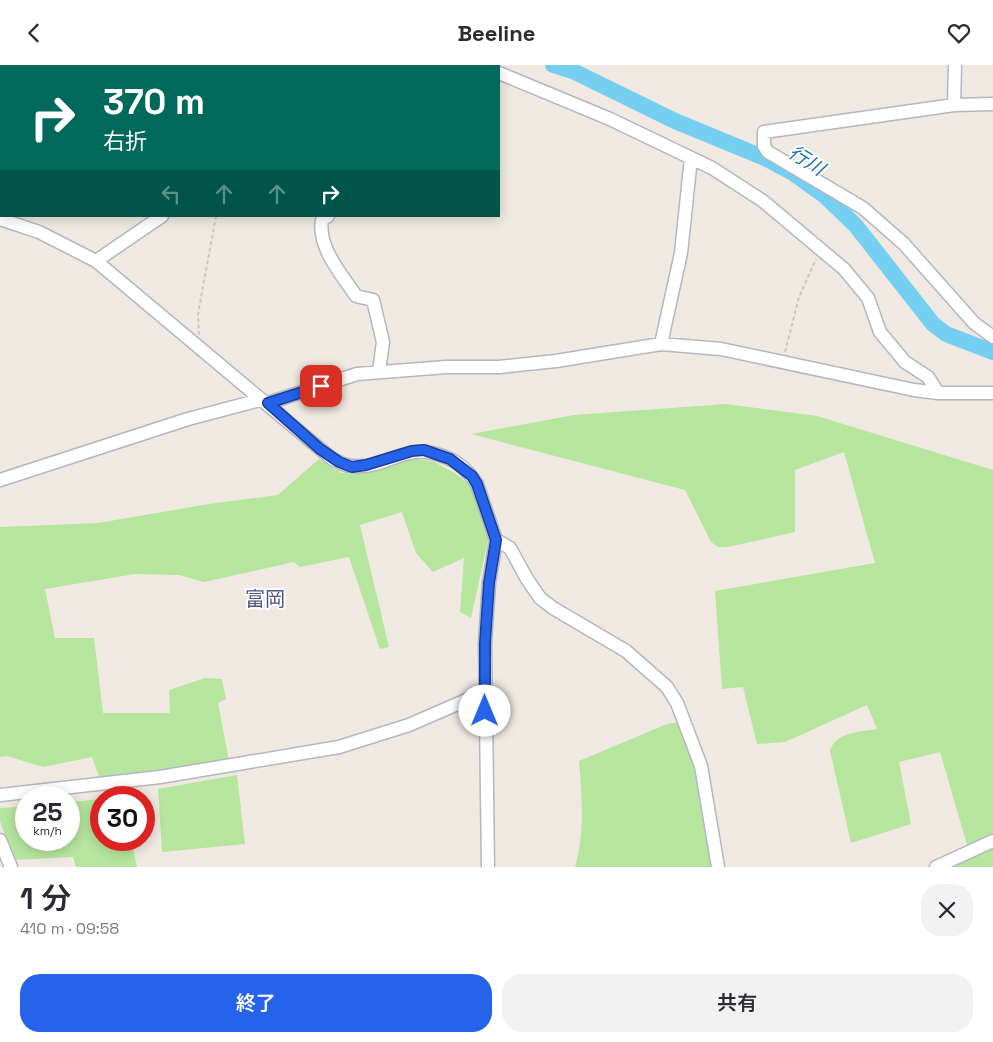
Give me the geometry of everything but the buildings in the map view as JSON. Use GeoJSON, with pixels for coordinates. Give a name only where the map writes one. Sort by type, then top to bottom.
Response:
{"type":"FeatureCollection","features":[{"type":"Feature","properties":{"kind":"street"},"geometry":{"type":"LineString","coordinates":[[954,65],[954,105]]}},
{"type":"Feature","properties":{"kind":"street"},"geometry":{"type":"LineString","coordinates":[[500,73],[610,119],[712,168],[763,201],[844,269],[868,298],[880,333],[905,362],[928,377],[938,393]]}},
{"type":"Feature","properties":{"kind":"street"},"geometry":{"type":"LineString","coordinates":[[993,104],[954,105],[764,132],[764,146],[768,152],[864,208],[904,244],[974,323],[993,337]]}},
{"type":"Feature","properties":{"kind":"street"},"geometry":{"type":"LineString","coordinates":[[661,343],[680,253],[691,158]]}},
{"type":"Feature","properties":{"kind":"street"},"geometry":{"type":"LineString","coordinates":[[96,261],[161,217]]}},
{"type":"Feature","properties":{"kind":"street"},"geometry":{"type":"LineString","coordinates":[[326,217],[322,220],[321,228],[330,254],[356,296],[373,300],[384,342],[379,371]]}},
{"type":"Feature","properties":{"kind":"street"},"geometry":{"type":"LineString","coordinates":[[0,219],[39,232],[96,261],[331,458],[345,465],[366,465],[412,451],[424,450],[450,459],[464,468],[477,484],[496,540],[489,583],[485,692],[488,867]]}},
{"type":"Feature","properties":{"kind":"street"},"geometry":{"type":"LineString","coordinates":[[0,480],[188,419],[264,402],[357,374],[379,371],[498,367],[556,361],[661,343],[721,349],[914,390],[938,393],[993,393]]}},
{"type":"Feature","properties":{"kind":"street"},"geometry":{"type":"LineString","coordinates":[[496,540],[510,548],[540,598],[564,617],[626,651],[667,687],[677,703],[701,766],[718,867]]}},
{"type":"Feature","properties":{"kind":"street"},"geometry":{"type":"LineString","coordinates":[[0,795],[160,777],[339,747],[410,725],[485,692]]}},
{"type":"Feature","properties":{"kind":"street"},"geometry":{"type":"LineString","coordinates":[[0,840],[10,867]]}},
{"type":"Feature","properties":{"kind":"street"},"geometry":{"type":"LineString","coordinates":[[936,867],[993,841]]}},
{"type":"Feature","properties":{"kind":"path"},"geometry":{"type":"LineString","coordinates":[[198,348],[198,314],[216,217]]}},
{"type":"Feature","properties":{"kind":"path"},"geometry":{"type":"LineString","coordinates":[[783,361],[799,297],[820,249]]}},
{"type":"Feature","properties":{"kind":"green space"},"geometry":{"type":"Polygon","coordinates":[[[726,404],[817,416],[993,470],[993,867],[945,867],[968,848],[940,752],[899,762],[911,824],[851,843],[830,751],[837,740],[843,736],[877,729],[867,705],[785,742],[757,744],[743,687],[722,689],[715,591],[875,563],[844,452],[795,470],[795,532],[728,547],[718,547],[711,542],[685,490],[471,434],[574,415],[726,404]]]}},
{"type":"Feature","properties":{"kind":"green space"},"geometry":{"type":"Polygon","coordinates":[[[411,458],[434,462],[455,473],[472,487],[489,536],[471,618],[460,612],[464,558],[433,572],[416,553],[402,512],[360,525],[389,647],[380,649],[349,557],[300,567],[294,562],[204,582],[179,575],[135,574],[45,589],[55,638],[94,638],[103,713],[170,713],[169,690],[205,678],[222,679],[226,699],[218,703],[229,761],[99,777],[92,757],[43,767],[7,756],[0,757],[0,527],[98,523],[209,504],[278,495],[319,459],[341,473],[364,472],[411,458]]]}},
{"type":"Feature","properties":{"kind":"green space"},"geometry":{"type":"Polygon","coordinates":[[[681,722],[684,724],[703,806],[721,867],[575,867],[581,828],[582,801],[579,761],[667,724],[681,722]]]}},
{"type":"Feature","properties":{"kind":"green space"},"geometry":{"type":"Polygon","coordinates":[[[237,775],[245,844],[162,852],[158,789],[237,775]]]}},
{"type":"Feature","properties":{"kind":"green space"},"geometry":{"type":"Polygon","coordinates":[[[90,800],[90,851],[133,851],[137,867],[76,867],[73,857],[14,860],[0,821],[0,808],[15,807],[15,851],[80,851],[80,801],[90,800]]]}},
{"type":"Feature","properties":{"kind":"waterway","name":"行川"},"geometry":{"type":"LineString","coordinates":[[553,65],[575,72],[675,121],[765,158],[793,173],[825,196],[856,226],[933,324],[946,334],[993,352]]}},
{"type":"Feature","properties":{"kind":"district","name":"富岡"},"geometry":{"type":"Point","coordinates":[265,599]}},
{"type":"Feature","properties":{"kind":"route"},"geometry":{"type":"LineString","coordinates":[[321,386],[268,403],[276,413],[331,458],[339,462],[352,467],[366,465],[412,451],[424,450],[450,459],[464,468],[477,484],[496,540],[489,583],[485,643],[485,711]]}}]}
